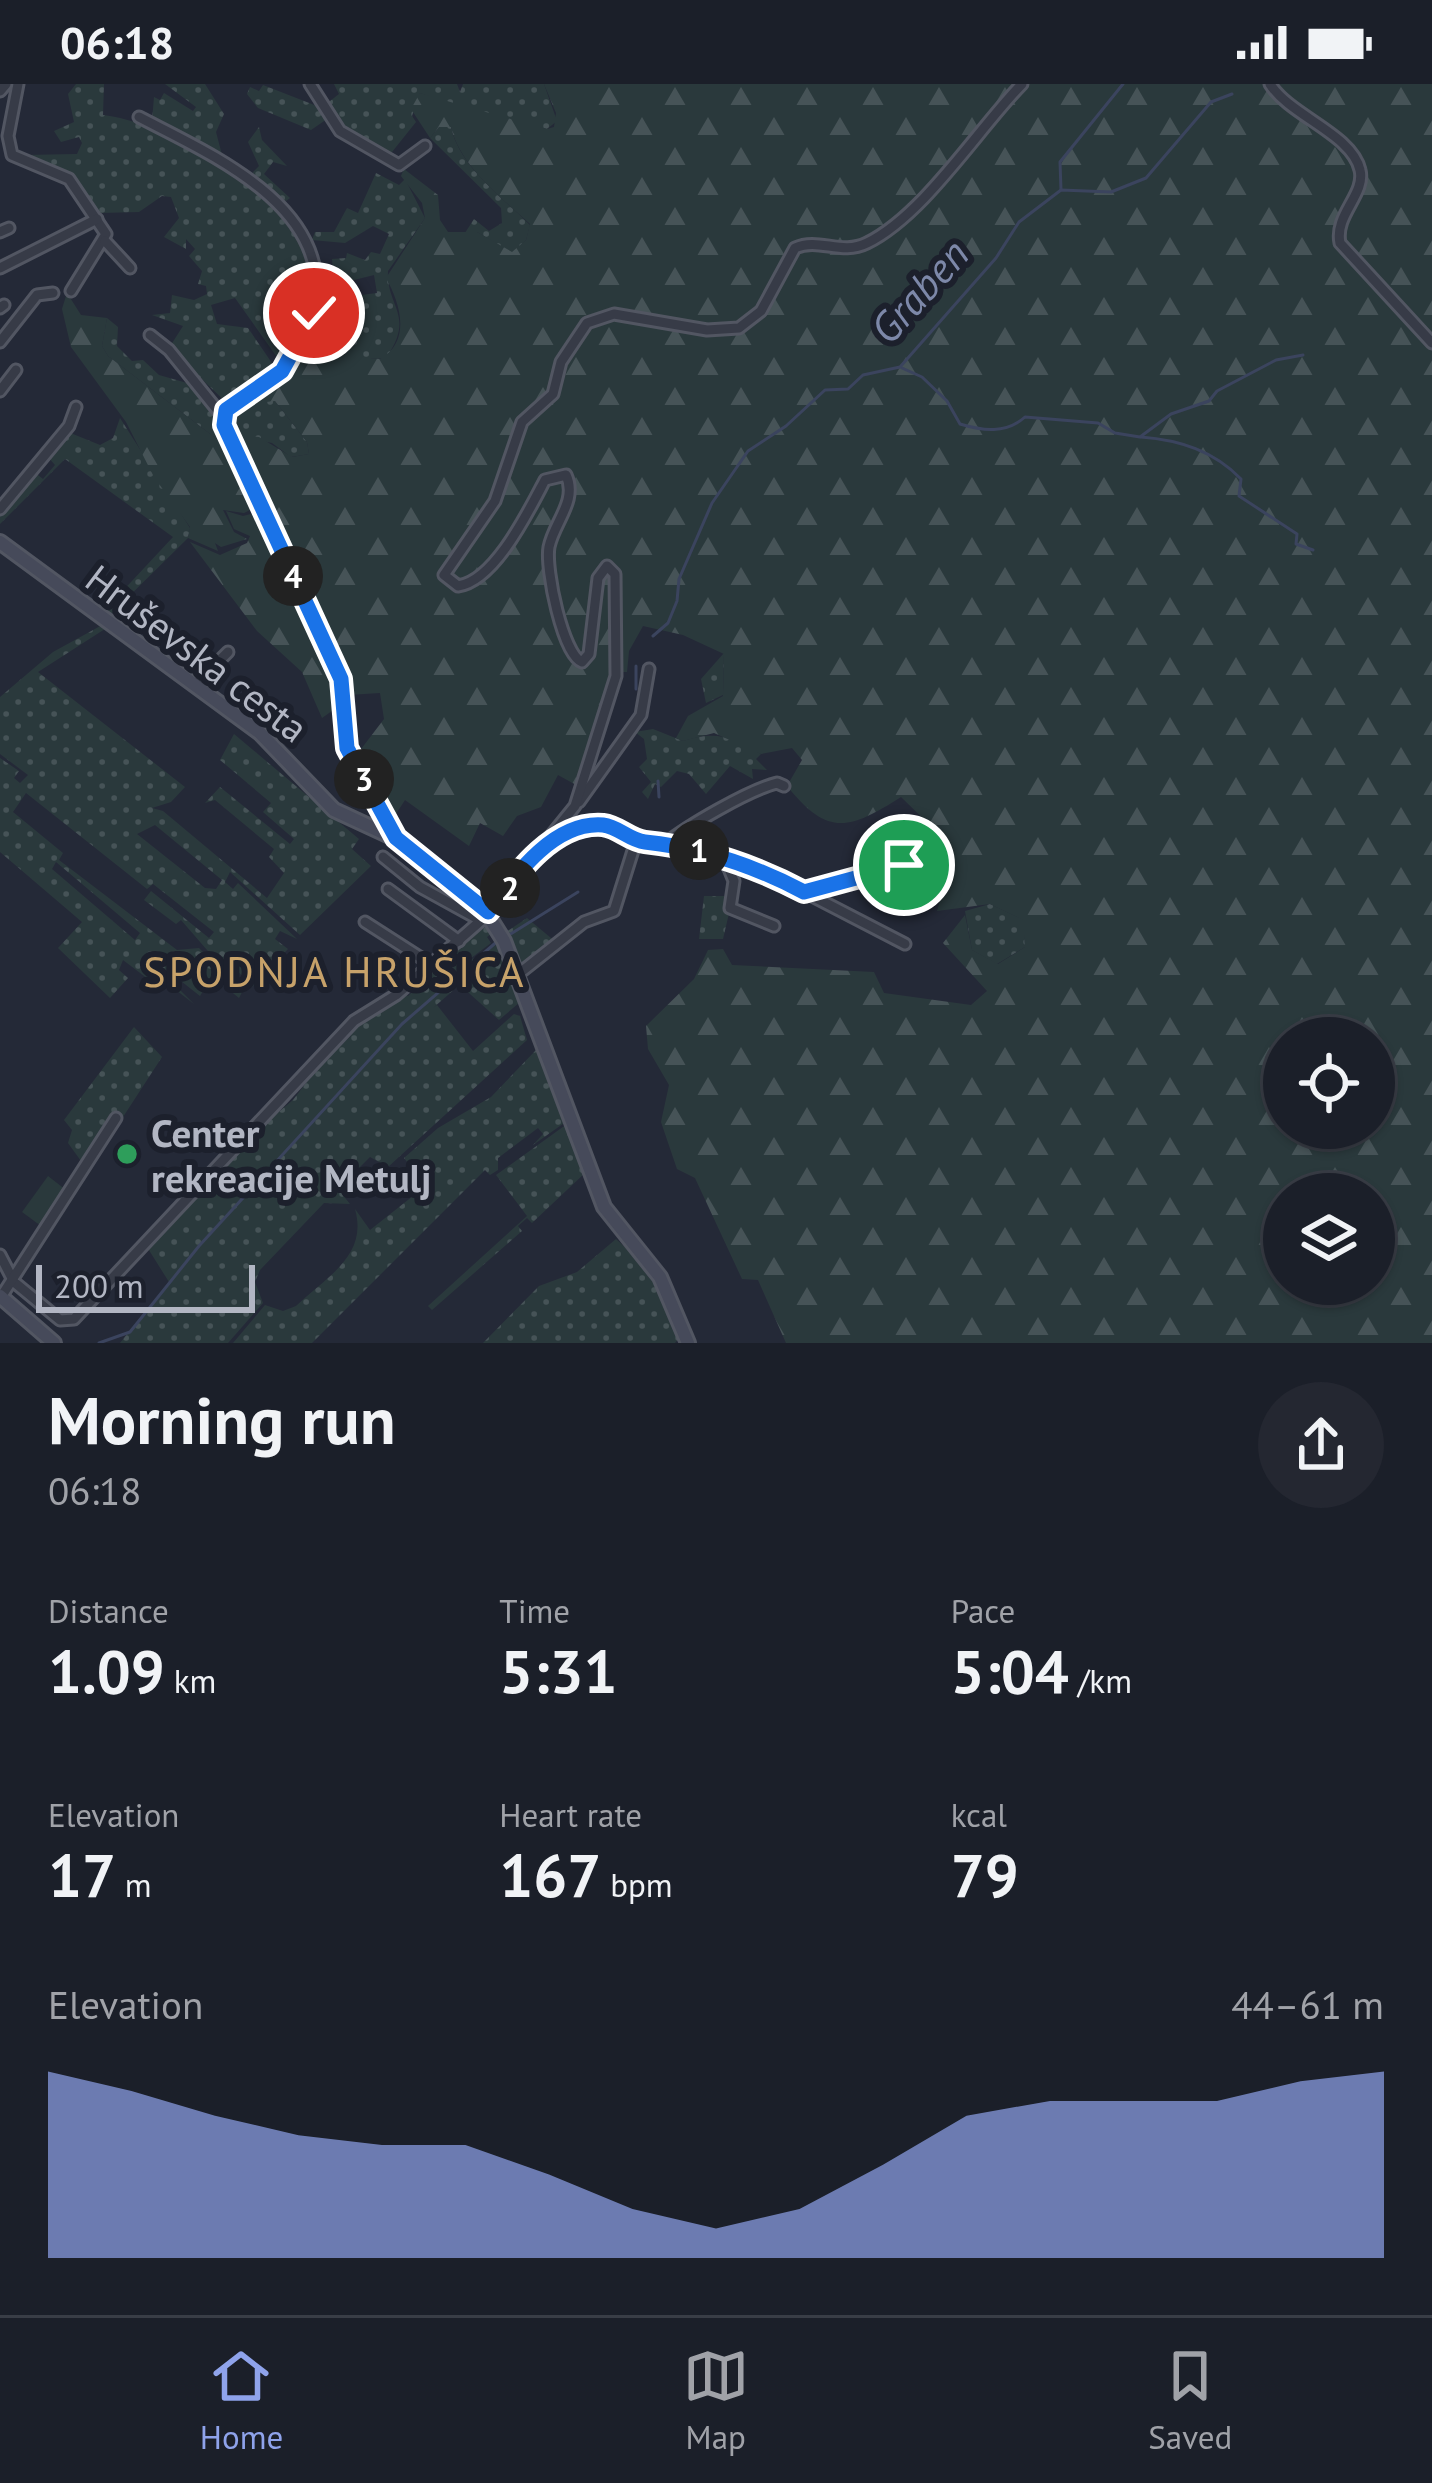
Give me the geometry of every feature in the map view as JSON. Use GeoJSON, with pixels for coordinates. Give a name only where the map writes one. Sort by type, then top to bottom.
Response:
{"type":"FeatureCollection","features":[{"type":"Feature","properties":{"kind":"street"},"geometry":{"type":"LineString","coordinates":[[18,84],[6,114],[12,154],[70,179],[97,219],[105,241],[130,268]]}},
{"type":"Feature","properties":{"kind":"street"},"geometry":{"type":"LineString","coordinates":[[310,84],[340,131],[399,165],[424,146]]}},
{"type":"Feature","properties":{"kind":"street"},"geometry":{"type":"LineString","coordinates":[[575,806],[616,676],[611,567],[599,573],[590,654],[582,662],[568,651],[548,550],[569,499],[566,475],[545,480],[519,531],[474,581],[458,586],[444,575],[495,501],[522,422],[553,394],[566,354],[597,316],[614,314],[707,331],[740,328],[761,311],[796,248],[815,244],[844,250],[871,242],[983,134],[1022,84]]}},
{"type":"Feature","properties":{"kind":"street"},"geometry":{"type":"LineString","coordinates":[[1270,84],[1290,109],[1318,123],[1357,163],[1360,182],[1340,220],[1340,243],[1432,343]]}},
{"type":"Feature","properties":{"kind":"street"},"geometry":{"type":"LineString","coordinates":[[139,117],[227,162],[309,243],[316,295],[310,323],[282,371],[248,390],[223,417]]}},
{"type":"Feature","properties":{"kind":"street"},"geometry":{"type":"LineString","coordinates":[[0,268],[97,219]]}},
{"type":"Feature","properties":{"kind":"street"},"geometry":{"type":"LineString","coordinates":[[71,291],[80,267],[105,241]]}},
{"type":"Feature","properties":{"kind":"street"},"geometry":{"type":"LineString","coordinates":[[0,342],[37,296],[52,293]]}},
{"type":"Feature","properties":{"kind":"street"},"geometry":{"type":"LineString","coordinates":[[150,335],[169,350],[223,417],[249,488],[272,522],[341,679],[347,748],[396,838]]}},
{"type":"Feature","properties":{"kind":"street"},"geometry":{"type":"LineString","coordinates":[[0,392],[16,370]]}},
{"type":"Feature","properties":{"kind":"street"},"geometry":{"type":"LineString","coordinates":[[0,509],[52,450],[76,407]]}},
{"type":"Feature","properties":{"kind":"street","name":"Hruševska cesta"},"geometry":{"type":"LineString","coordinates":[[0,542],[286,754],[334,810],[396,838],[503,938],[604,1208],[660,1277],[688,1343]]}},
{"type":"Feature","properties":{"kind":"street"},"geometry":{"type":"LineString","coordinates":[[196,684],[228,652]]}},
{"type":"Feature","properties":{"kind":"street"},"geometry":{"type":"LineString","coordinates":[[0,1255],[14,1282],[60,1320],[74,1319],[354,1021],[432,965],[484,916],[635,726],[650,669]]}},
{"type":"Feature","properties":{"kind":"street"},"geometry":{"type":"LineString","coordinates":[[665,844],[688,823],[714,816],[743,795],[777,783],[784,786]]}},
{"type":"Feature","properties":{"kind":"street"},"geometry":{"type":"LineString","coordinates":[[534,854],[594,825],[608,825],[636,841],[756,867],[905,944]]}},
{"type":"Feature","properties":{"kind":"street"},"geometry":{"type":"LineString","coordinates":[[516,976],[584,922],[614,910],[636,841]]}},
{"type":"Feature","properties":{"kind":"street"},"geometry":{"type":"LineString","coordinates":[[804,892],[890,871],[937,849]]}},
{"type":"Feature","properties":{"kind":"street"},"geometry":{"type":"LineString","coordinates":[[383,857],[420,887],[484,916]]}},
{"type":"Feature","properties":{"kind":"street"},"geometry":{"type":"LineString","coordinates":[[725,859],[734,881],[730,908],[774,926]]}},
{"type":"Feature","properties":{"kind":"street"},"geometry":{"type":"LineString","coordinates":[[388,889],[459,941]]}},
{"type":"Feature","properties":{"kind":"street"},"geometry":{"type":"LineString","coordinates":[[365,922],[432,965]]}},
{"type":"Feature","properties":{"kind":"street"},"geometry":{"type":"LineString","coordinates":[[54,1343],[0,1297],[116,1118]]}},
{"type":"Feature","properties":{"kind":"green space"},"geometry":{"type":"Polygon","coordinates":[[[76,84],[104,84],[103,115],[167,134],[236,174],[292,228],[308,258],[314,300],[288,360],[279,360],[235,298],[211,305],[217,324],[248,328],[276,369],[228,404],[169,348],[183,326],[152,315],[170,313],[172,295],[194,300],[207,294],[206,286],[198,284],[202,271],[189,256],[195,249],[186,239],[186,249],[164,237],[179,218],[171,197],[162,196],[139,212],[99,213],[73,180],[24,160],[25,155],[77,154],[82,143],[79,137],[61,142],[54,131],[74,122],[68,94],[76,84]]]}},
{"type":"Feature","properties":{"kind":"green space"},"geometry":{"type":"Polygon","coordinates":[[[165,84],[205,84],[224,114],[216,132],[222,155],[152,121],[154,97],[160,100],[164,93],[193,111],[196,107],[165,84]]]}},
{"type":"Feature","properties":{"kind":"green space"},"geometry":{"type":"Polygon","coordinates":[[[334,84],[457,84],[460,92],[463,84],[544,84],[557,121],[547,129],[482,115],[420,93],[412,116],[416,122],[388,157],[339,127],[325,105],[339,94],[334,84]]]}},
{"type":"Feature","properties":{"kind":"green space"},"geometry":{"type":"Polygon","coordinates":[[[544,84],[1432,84],[1432,1343],[786,1343],[758,1280],[742,1279],[695,1178],[677,1169],[661,1122],[669,1085],[648,1049],[646,1026],[694,979],[708,950],[723,949],[732,965],[874,972],[884,993],[971,1005],[987,991],[943,943],[965,915],[972,950],[998,964],[1025,947],[1023,920],[990,904],[937,911],[952,861],[939,834],[901,797],[853,821],[827,821],[787,786],[802,760],[792,748],[761,754],[714,733],[683,741],[676,738],[688,716],[723,696],[724,654],[683,635],[643,626],[629,651],[627,672],[622,672],[617,618],[617,668],[578,786],[558,775],[541,807],[517,816],[503,836],[480,823],[469,846],[405,800],[392,820],[355,757],[384,719],[380,693],[348,695],[233,435],[259,437],[292,457],[309,454],[307,442],[275,401],[247,404],[242,398],[287,375],[311,329],[333,346],[371,358],[380,359],[396,342],[399,310],[386,278],[425,218],[422,203],[401,176],[404,169],[438,195],[440,220],[448,232],[477,232],[512,252],[526,240],[530,224],[473,168],[451,127],[439,127],[430,138],[411,109],[420,93],[547,129],[554,127],[556,113],[544,84]]]}},
{"type":"Feature","properties":{"kind":"green space"},"geometry":{"type":"Polygon","coordinates":[[[263,85],[322,108],[327,119],[311,130],[258,108],[247,94],[250,87],[259,91],[263,85]]]}},
{"type":"Feature","properties":{"kind":"green space"},"geometry":{"type":"Polygon","coordinates":[[[259,127],[262,140],[287,166],[273,162],[264,174],[290,198],[286,201],[282,198],[276,203],[255,184],[253,172],[259,166],[248,142],[259,127]]]}},
{"type":"Feature","properties":{"kind":"green space"},"geometry":{"type":"Polygon","coordinates":[[[439,127],[451,127],[472,168],[530,225],[526,240],[512,253],[477,232],[463,236],[474,219],[489,231],[502,223],[501,208],[430,138],[439,127]]]}},
{"type":"Feature","properties":{"kind":"green space"},"geometry":{"type":"Polygon","coordinates":[[[376,173],[399,185],[405,179],[425,218],[388,271],[399,331],[386,358],[377,359],[338,349],[316,331],[346,297],[377,293],[374,275],[334,285],[332,259],[346,258],[347,253],[365,260],[371,252],[380,254],[389,234],[373,226],[345,243],[312,240],[315,232],[334,232],[347,208],[358,213],[376,173]]]}},
{"type":"Feature","properties":{"kind":"green space"},"geometry":{"type":"Polygon","coordinates":[[[67,293],[81,315],[107,318],[102,346],[108,356],[235,453],[256,507],[244,513],[223,510],[234,532],[247,539],[221,547],[215,543],[218,551],[188,538],[190,527],[154,477],[126,422],[71,347],[62,309],[67,293]]]}},
{"type":"Feature","properties":{"kind":"green space"},"geometry":{"type":"Polygon","coordinates":[[[107,318],[118,327],[117,346],[132,361],[143,360],[159,375],[194,385],[235,453],[108,356],[102,346],[107,318]]]}},
{"type":"Feature","properties":{"kind":"green space"},"geometry":{"type":"Polygon","coordinates":[[[242,398],[275,401],[307,442],[309,454],[291,457],[272,443],[233,435],[225,417],[242,398]]]}},
{"type":"Feature","properties":{"kind":"green space"},"geometry":{"type":"Polygon","coordinates":[[[120,418],[190,528],[188,538],[110,615],[104,611],[173,537],[65,459],[0,524],[0,512],[34,472],[43,479],[55,465],[48,457],[68,432],[100,445],[113,438],[120,418]]]}},
{"type":"Feature","properties":{"kind":"green space"},"geometry":{"type":"Polygon","coordinates":[[[226,511],[243,516],[259,512],[268,528],[343,703],[322,718],[302,672],[257,631],[190,542],[220,555],[247,543],[250,536],[234,529],[226,511]]]}},
{"type":"Feature","properties":{"kind":"green space"},"geometry":{"type":"Polygon","coordinates":[[[104,624],[108,627],[38,672],[185,787],[171,802],[152,808],[163,811],[267,898],[284,873],[269,857],[274,849],[215,800],[205,803],[220,787],[290,844],[294,839],[263,812],[271,803],[220,760],[234,734],[359,839],[352,849],[371,866],[300,935],[230,872],[225,882],[233,889],[238,883],[297,939],[280,931],[275,939],[288,949],[252,987],[234,967],[227,973],[181,920],[176,924],[144,900],[151,891],[209,938],[214,932],[153,884],[147,889],[26,793],[13,812],[63,853],[59,860],[177,950],[199,948],[242,992],[239,998],[212,976],[200,996],[167,970],[164,974],[194,1004],[158,976],[152,982],[123,960],[119,970],[128,978],[110,998],[58,948],[82,922],[0,852],[0,758],[19,771],[14,778],[20,783],[28,775],[0,754],[0,697],[53,652],[104,624]],[[155,825],[137,834],[205,888],[216,889],[222,880],[155,825]],[[56,862],[52,869],[135,940],[140,933],[56,862]]]}},
{"type":"Feature","properties":{"kind":"green space"},"geometry":{"type":"Polygon","coordinates":[[[724,653],[723,695],[706,703],[701,679],[724,653]]]}},
{"type":"Feature","properties":{"kind":"green space"},"geometry":{"type":"Polygon","coordinates":[[[653,729],[683,741],[705,736],[732,740],[761,754],[756,759],[767,770],[752,769],[753,779],[730,766],[706,794],[689,774],[677,771],[661,787],[655,784],[648,799],[642,792],[651,782],[639,767],[647,759],[644,739],[635,732],[653,729]]]}},
{"type":"Feature","properties":{"kind":"green space"},"geometry":{"type":"Polygon","coordinates":[[[704,896],[733,896],[723,939],[699,939],[704,896]]]}},
{"type":"Feature","properties":{"kind":"green space"},"geometry":{"type":"Polygon","coordinates":[[[990,904],[1024,920],[1025,947],[997,964],[972,950],[965,911],[990,904]]]}},
{"type":"Feature","properties":{"kind":"green space"},"geometry":{"type":"Polygon","coordinates":[[[527,918],[557,943],[519,969],[506,932],[527,918]]]}},
{"type":"Feature","properties":{"kind":"green space"},"geometry":{"type":"Polygon","coordinates":[[[485,922],[495,931],[487,937],[491,943],[458,968],[499,942],[519,1003],[499,1020],[460,985],[464,981],[433,1008],[437,1005],[473,1051],[514,1014],[520,1016],[527,1040],[388,1167],[370,1157],[338,1189],[350,1204],[324,1203],[260,1270],[255,1282],[263,1303],[228,1343],[120,1343],[169,1282],[147,1247],[245,1140],[293,1100],[334,1046],[338,1048],[351,1036],[347,1031],[403,993],[408,996],[485,922]]]}},
{"type":"Feature","properties":{"kind":"green space"},"geometry":{"type":"Polygon","coordinates":[[[134,1027],[162,1057],[123,1117],[114,1111],[81,1161],[68,1143],[72,1130],[64,1120],[134,1027]]]}},
{"type":"Feature","properties":{"kind":"green space"},"geometry":{"type":"Polygon","coordinates":[[[536,1050],[567,1121],[533,1145],[543,1134],[538,1128],[498,1158],[498,1170],[490,1175],[485,1170],[312,1343],[233,1343],[265,1305],[283,1311],[296,1306],[333,1274],[356,1239],[355,1209],[370,1230],[418,1192],[420,1179],[404,1158],[438,1128],[491,1097],[536,1050]]]}},
{"type":"Feature","properties":{"kind":"green space"},"geometry":{"type":"Polygon","coordinates":[[[567,1124],[586,1172],[532,1223],[527,1218],[518,1226],[522,1231],[432,1310],[428,1306],[527,1216],[496,1175],[567,1124]]]}},
{"type":"Feature","properties":{"kind":"green space"},"geometry":{"type":"Polygon","coordinates":[[[48,1176],[66,1190],[41,1226],[22,1212],[48,1176]]]}},
{"type":"Feature","properties":{"kind":"green space"},"geometry":{"type":"Polygon","coordinates":[[[616,1239],[650,1270],[679,1338],[675,1343],[483,1343],[539,1286],[577,1272],[616,1239]]]}},
{"type":"Feature","properties":{"kind":"waterway"},"geometry":{"type":"LineString","coordinates":[[1061,190],[1060,162],[1123,84]]}},
{"type":"Feature","properties":{"kind":"waterway","name":"Graben"},"geometry":{"type":"LineString","coordinates":[[653,636],[668,623],[679,579],[712,503],[748,451],[786,426],[825,390],[848,389],[863,375],[900,367],[996,258],[1019,222],[1061,190],[1111,192],[1146,178],[1211,102],[1232,94]]}},
{"type":"Feature","properties":{"kind":"waterway"},"geometry":{"type":"LineString","coordinates":[[902,368],[922,377],[947,401],[960,424],[994,430],[1025,417],[1098,423],[1115,433],[1140,437],[1171,414],[1209,401],[1217,391],[1276,360],[1303,355]]}},
{"type":"Feature","properties":{"kind":"waterway"},"geometry":{"type":"LineString","coordinates":[[1141,437],[1183,444],[1219,461],[1241,479],[1239,496],[1297,534],[1296,544],[1313,550]]}},
{"type":"Feature","properties":{"kind":"waterway","name":"Graben"},"geometry":{"type":"LineString","coordinates":[[636,666],[636,689]]}},
{"type":"Feature","properties":{"kind":"waterway","name":"Graben"},"geometry":{"type":"LineString","coordinates":[[658,781],[659,797]]}},
{"type":"Feature","properties":{"kind":"waterway","name":"Graben"},"geometry":{"type":"LineString","coordinates":[[509,935],[578,892]]}},
{"type":"Feature","properties":{"kind":"waterway","name":"Graben"},"geometry":{"type":"LineString","coordinates":[[99,1343],[130,1332],[199,1246],[402,1024],[500,939]]}},
{"type":"Feature","properties":{"kind":"place","name":"Center rekreacije Metulj"},"geometry":{"type":"Point","coordinates":[127,1154]}},
{"type":"Feature","properties":{"kind":"district","name":"SPODNJA HRUŠICA"},"geometry":{"type":"Point","coordinates":[335,971]}},
{"type":"Feature","properties":{"kind":"route"},"geometry":{"type":"LineString","coordinates":[[314,313],[289,363],[226,410],[224,425],[254,499],[272,522],[341,679],[347,748],[396,838],[488,912],[534,854],[569,833],[594,825],[608,825],[636,841],[697,849],[756,867],[804,892],[904,865]]}}]}
